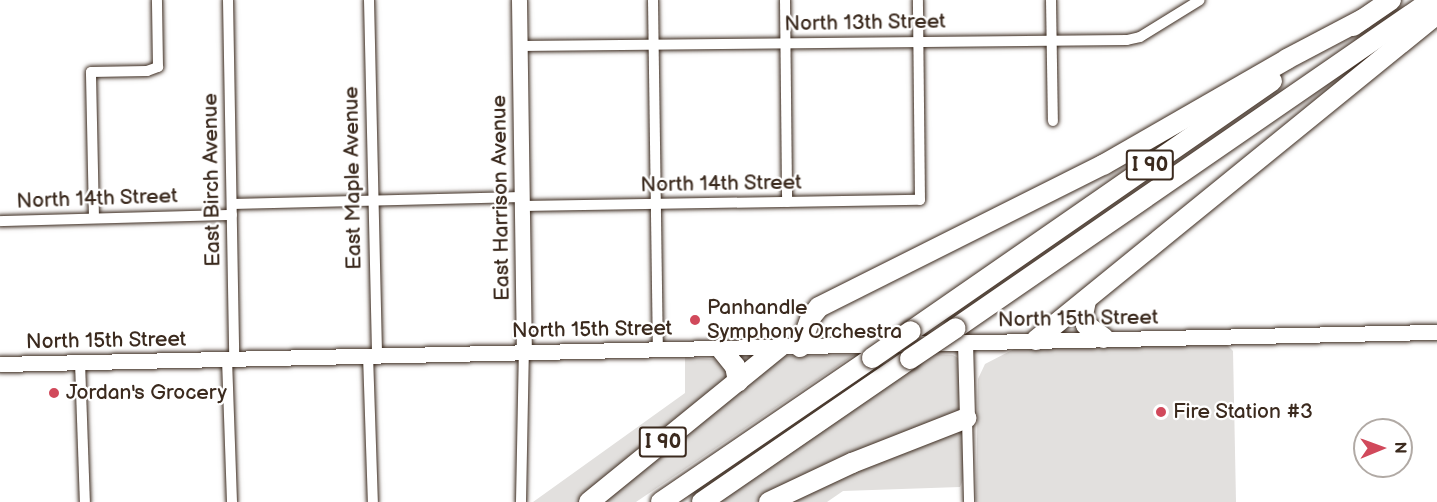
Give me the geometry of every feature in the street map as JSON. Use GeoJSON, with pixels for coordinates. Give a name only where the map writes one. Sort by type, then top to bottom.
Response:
{"type":"FeatureCollection","features":[{"type":"Feature","properties":{"kind":"highway","name":"I 90"},"geometry":{"type":"LineString","coordinates":[[661,502],[1391,0]]}},
{"type":"Feature","properties":{"kind":"highway","name":"I 90"},"geometry":{"type":"LineString","coordinates":[[702,502],[910,359],[961,335],[1432,0]]}},
{"type":"Feature","properties":{"kind":"highway"},"geometry":{"type":"LineString","coordinates":[[1036,340],[1437,14]]}},
{"type":"Feature","properties":{"kind":"highway"},"geometry":{"type":"LineString","coordinates":[[790,347],[819,307],[1103,165],[1287,59],[1364,19]]}},
{"type":"Feature","properties":{"kind":"highway"},"geometry":{"type":"LineString","coordinates":[[1086,301],[1083,315],[1086,325],[1104,338]]}},
{"type":"Feature","properties":{"kind":"highway","name":"I 90"},"geometry":{"type":"LineString","coordinates":[[589,502],[738,382],[790,347]]}},
{"type":"Feature","properties":{"kind":"highway"},"geometry":{"type":"LineString","coordinates":[[721,349],[735,366],[738,382]]}},
{"type":"Feature","properties":{"kind":"highway"},"geometry":{"type":"LineString","coordinates":[[769,502],[852,463],[967,418]]}},
{"type":"Feature","properties":{"kind":"main road","name":"East Harrison Avenue"},"geometry":{"type":"LineString","coordinates":[[519,0],[524,351]]}},
{"type":"Feature","properties":{"kind":"main road","name":"North 15th Street"},"geometry":{"type":"LineString","coordinates":[[0,364],[790,347],[961,335],[1036,340],[1190,339],[1437,332]]}},
{"type":"Feature","properties":{"kind":"main road"},"geometry":{"type":"LineString","coordinates":[[961,335],[967,418]]}},
{"type":"Feature","properties":{"kind":"street"},"geometry":{"type":"LineString","coordinates":[[94,218],[91,72],[147,71],[158,67],[157,0]]}},
{"type":"Feature","properties":{"kind":"street","name":"East Birch Avenue"},"geometry":{"type":"LineString","coordinates":[[228,0],[232,209],[230,359],[232,502]]}},
{"type":"Feature","properties":{"kind":"street","name":"East Maple Avenue"},"geometry":{"type":"LineString","coordinates":[[369,0],[373,200],[373,502]]}},
{"type":"Feature","properties":{"kind":"street"},"geometry":{"type":"LineString","coordinates":[[653,0],[658,350]]}},
{"type":"Feature","properties":{"kind":"street"},"geometry":{"type":"LineString","coordinates":[[784,0],[787,202]]}},
{"type":"Feature","properties":{"kind":"street"},"geometry":{"type":"LineString","coordinates":[[918,0],[919,42]]}},
{"type":"Feature","properties":{"kind":"street"},"geometry":{"type":"LineString","coordinates":[[1051,0],[1053,121]]}},
{"type":"Feature","properties":{"kind":"street","name":"North 13th Street"},"geometry":{"type":"LineString","coordinates":[[520,46],[1127,40],[1140,37],[1200,0]]}},
{"type":"Feature","properties":{"kind":"street","name":"North 14th Street"},"geometry":{"type":"LineString","coordinates":[[0,221],[94,218],[373,200],[656,204],[920,200],[919,42]]}},
{"type":"Feature","properties":{"kind":"street","name":"East Harrison Avenue"},"geometry":{"type":"LineString","coordinates":[[521,502],[524,351]]}},
{"type":"Feature","properties":{"kind":"street"},"geometry":{"type":"LineString","coordinates":[[80,362],[85,502]]}},
{"type":"Feature","properties":{"kind":"street"},"geometry":{"type":"LineString","coordinates":[[967,418],[969,502]]}},
{"type":"Feature","properties":{"kind":"shaded area"},"geometry":{"type":"Polygon","coordinates":[[[1227,345],[1233,351],[1236,502],[976,502],[978,379],[985,364],[1016,348],[1227,345]]]}},
{"type":"Feature","properties":{"kind":"shaded area"},"geometry":{"type":"Polygon","coordinates":[[[933,354],[953,355],[958,358],[961,408],[945,419],[788,485],[756,502],[720,502],[933,354]]]}},
{"type":"Feature","properties":{"kind":"shaded area"},"geometry":{"type":"Polygon","coordinates":[[[854,355],[636,502],[596,502],[782,356],[854,355]]]}},
{"type":"Feature","properties":{"kind":"shaded area"},"geometry":{"type":"Polygon","coordinates":[[[685,357],[723,360],[729,380],[580,502],[533,502],[685,393],[685,357]]]}},
{"type":"Feature","properties":{"kind":"shaded area"},"geometry":{"type":"Polygon","coordinates":[[[963,429],[964,477],[960,487],[843,491],[827,502],[784,502],[839,475],[963,429]]]}},
{"type":"Feature","properties":{"kind":"place","name":"Panhandle Symphony Orchestra"},"geometry":{"type":"Point","coordinates":[695,320]}},
{"type":"Feature","properties":{"kind":"place","name":"Jordan's Grocery"},"geometry":{"type":"Point","coordinates":[54,393]}},
{"type":"Feature","properties":{"kind":"place","name":"Fire Station #3"},"geometry":{"type":"Point","coordinates":[1161,412]}}]}
